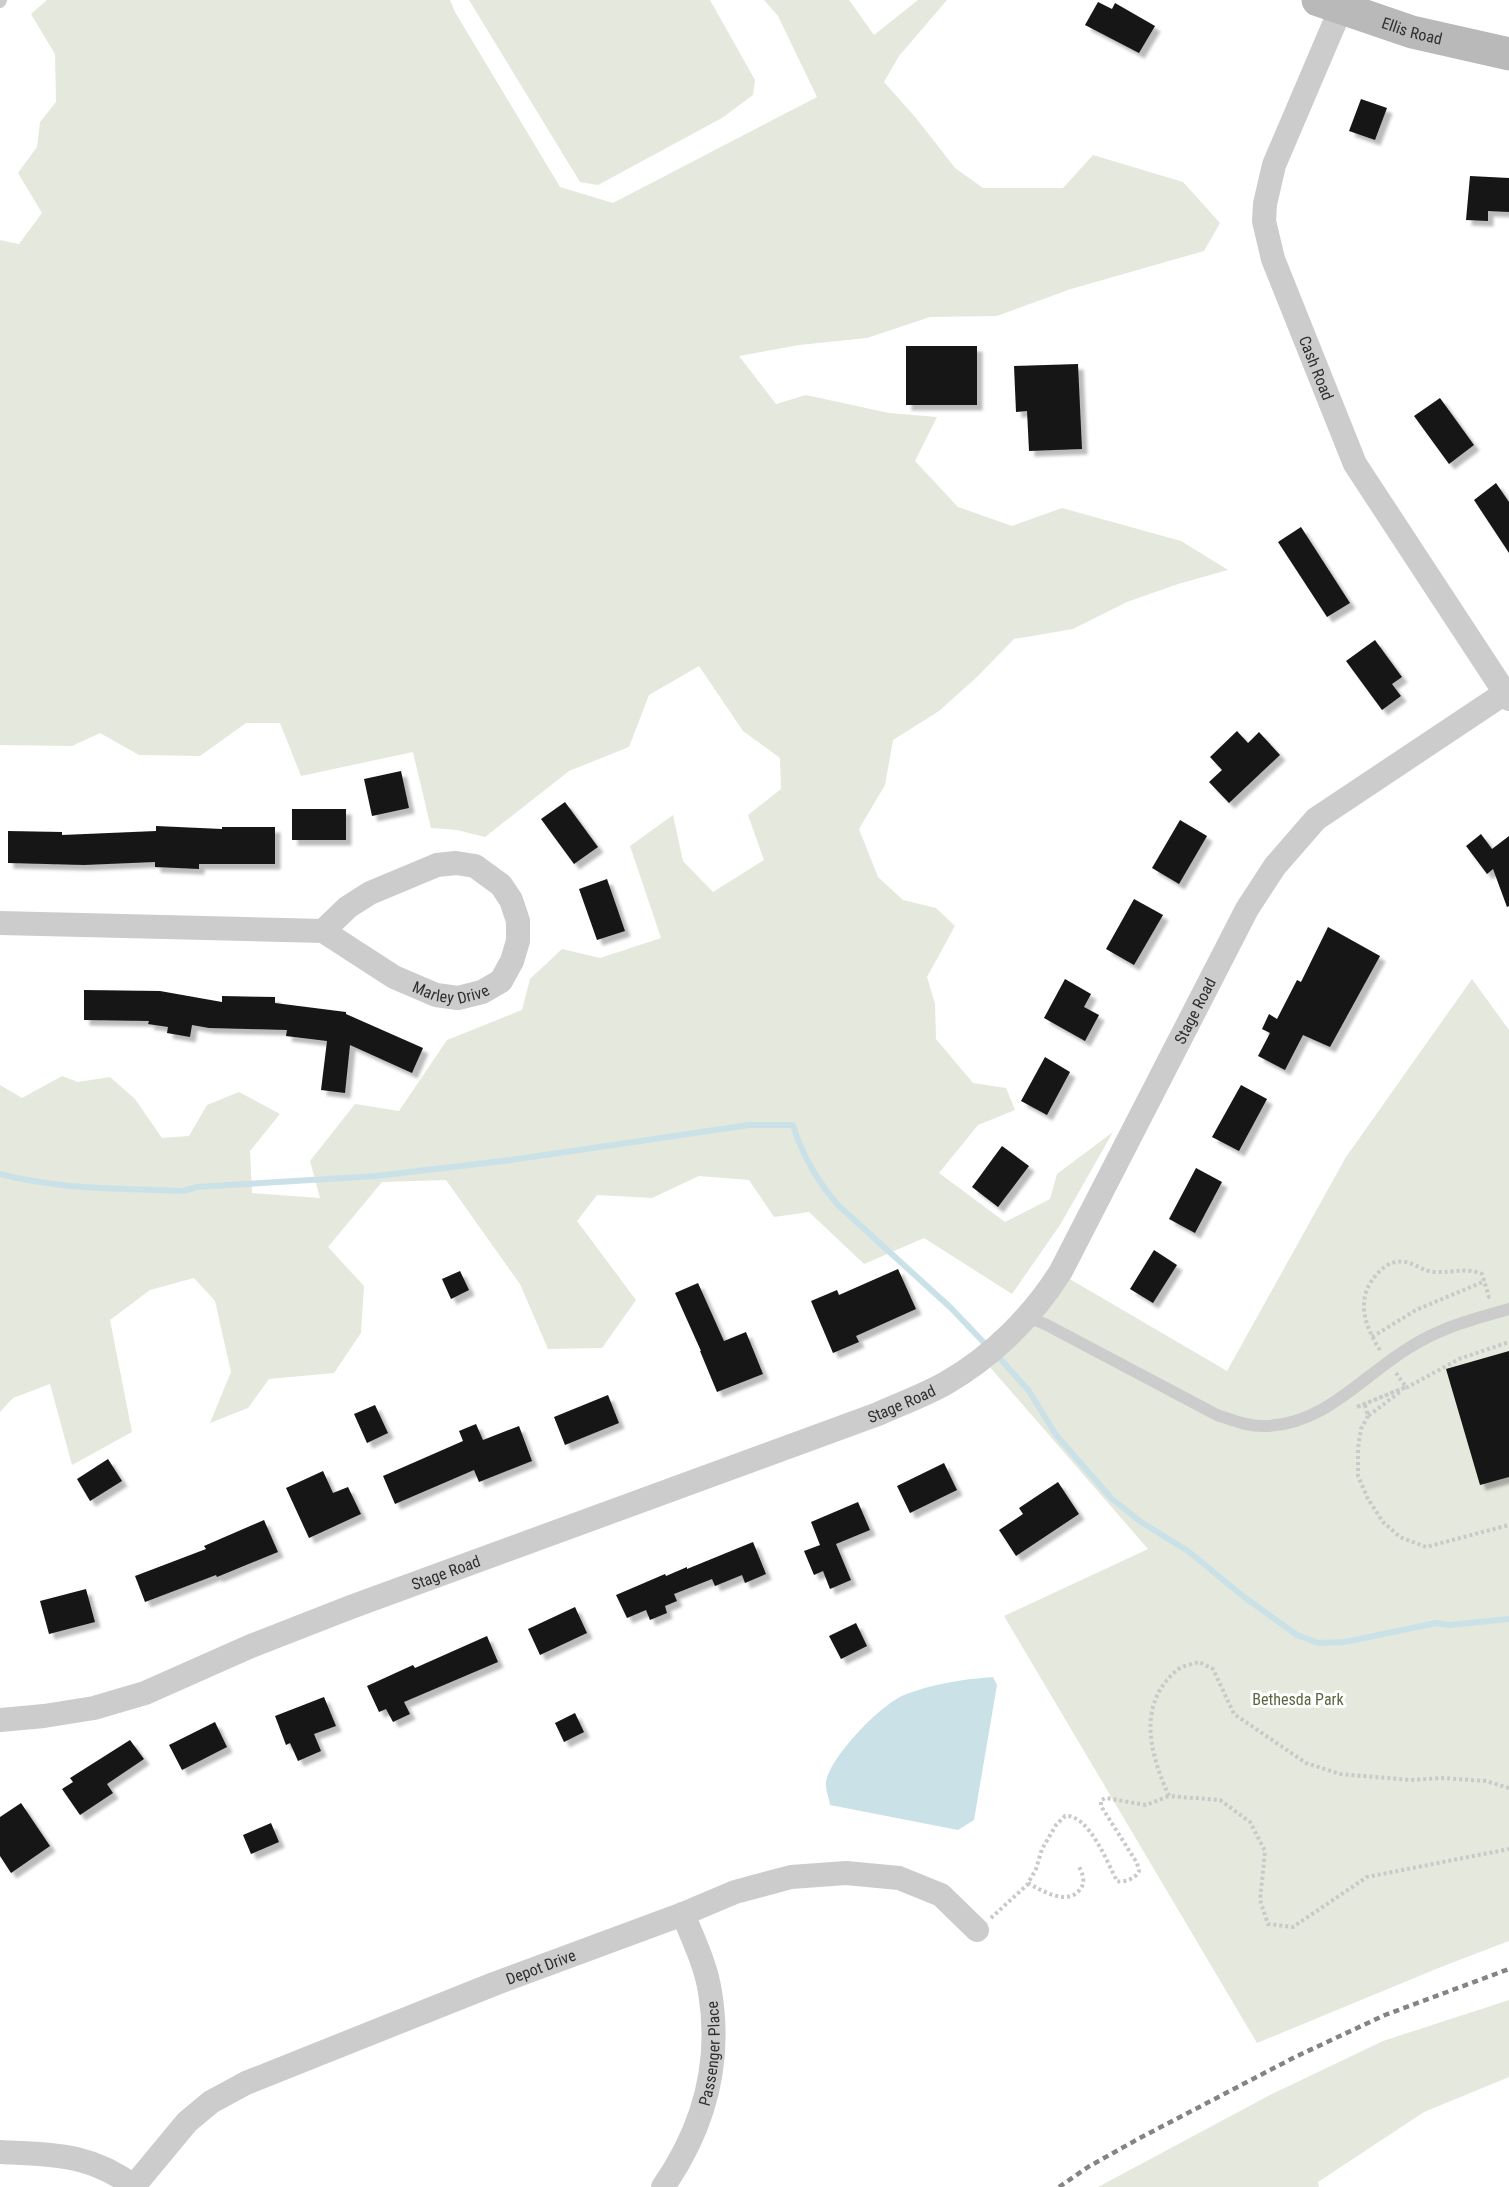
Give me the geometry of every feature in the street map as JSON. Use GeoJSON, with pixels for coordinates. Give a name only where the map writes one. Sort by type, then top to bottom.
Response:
{"type":"FeatureCollection","features":[{"type":"Feature","properties":{"kind":"main road","name":"Ellis Road"},"geometry":{"type":"LineString","coordinates":[[1329,4],[1412,32],[1509,54]]}},
{"type":"Feature","properties":{"kind":"street","name":"Cash Road"},"geometry":{"type":"LineString","coordinates":[[1329,4],[1274,165],[1265,204],[1266,235],[1273,259],[1355,464],[1507,696]]}},
{"type":"Feature","properties":{"kind":"street","name":"Stage Road"},"geometry":{"type":"LineString","coordinates":[[0,1720],[94,1708],[145,1693],[251,1646],[351,1607],[878,1414],[945,1383],[981,1359],[1028,1317],[1061,1271],[1247,909],[1275,866],[1316,819],[1507,696]]}},
{"type":"Feature","properties":{"kind":"street","name":"Marley Drive"},"geometry":{"type":"LineString","coordinates":[[456,863],[475,866],[501,885],[511,900],[518,921],[518,941],[512,961],[501,981],[482,992],[458,998],[436,995],[394,977],[323,931],[348,907],[370,893],[437,865],[456,863]]}},
{"type":"Feature","properties":{"kind":"street"},"geometry":{"type":"LineString","coordinates":[[0,923],[323,931]]}},
{"type":"Feature","properties":{"kind":"street","name":"Depot Drive"},"geometry":{"type":"LineString","coordinates":[[134,2187],[187,2121],[211,2102],[246,2083],[494,1984],[683,1914],[735,1892],[791,1877],[846,1873],[899,1878],[941,1895],[977,1930]]}},
{"type":"Feature","properties":{"kind":"street","name":"Passenger Place"},"geometry":{"type":"LineString","coordinates":[[663,2187],[676,2168],[696,2129],[711,2074],[714,2035],[710,1990],[696,1944],[683,1914]]}},
{"type":"Feature","properties":{"kind":"street"},"geometry":{"type":"LineString","coordinates":[[0,2152],[77,2158],[104,2167],[134,2187]]}},
{"type":"Feature","properties":{"kind":"lane"},"geometry":{"type":"LineString","coordinates":[[1028,1317],[1217,1414],[1242,1423],[1264,1426],[1282,1425],[1317,1414],[1407,1349],[1449,1326],[1509,1309]]}},
{"type":"Feature","properties":{"kind":"path"},"geometry":{"type":"LineString","coordinates":[[1406,1387],[1372,1337],[1363,1312],[1364,1296],[1369,1282],[1382,1268],[1396,1262],[1409,1262],[1435,1273],[1470,1269],[1482,1274],[1490,1297],[1499,1295]]}},
{"type":"Feature","properties":{"kind":"path"},"geometry":{"type":"LineString","coordinates":[[1372,1337],[1416,1310],[1485,1281]]}},
{"type":"Feature","properties":{"kind":"path"},"geometry":{"type":"LineString","coordinates":[[1509,1342],[1459,1359],[1406,1387],[1368,1416],[1361,1429],[1358,1448],[1358,1476],[1368,1499],[1383,1522],[1400,1537],[1426,1547],[1509,1526]]}},
{"type":"Feature","properties":{"kind":"path"},"geometry":{"type":"LineString","coordinates":[[1365,1404],[1368,1416]]}},
{"type":"Feature","properties":{"kind":"path"},"geometry":{"type":"LineString","coordinates":[[1169,1796],[1156,1769],[1149,1726],[1155,1697],[1178,1669],[1198,1662],[1213,1669],[1234,1714],[1306,1763],[1340,1774],[1411,1780],[1442,1778],[1475,1781],[1509,1788]]}},
{"type":"Feature","properties":{"kind":"path"},"geometry":{"type":"LineString","coordinates":[[977,1930],[1028,1883],[1048,1838],[1062,1818],[1068,1815],[1075,1818],[1089,1832],[1102,1850],[1118,1881],[1136,1876],[1139,1871],[1137,1863],[1101,1806],[1101,1800],[1106,1798],[1146,1805],[1169,1796],[1220,1800],[1250,1822],[1265,1851],[1260,1900],[1268,1924],[1293,1927],[1367,1877],[1509,1849]]}},
{"type":"Feature","properties":{"kind":"path"},"geometry":{"type":"LineString","coordinates":[[1028,1883],[1056,1896],[1070,1897],[1080,1890],[1083,1884],[1078,1865]]}},
{"type":"Feature","properties":{"kind":"green space"},"geometry":{"type":"Polygon","coordinates":[[[47,0],[450,0],[560,187],[613,203],[817,97],[778,16],[764,0],[849,0],[874,35],[918,0],[947,0],[899,56],[884,82],[955,168],[983,188],[1063,188],[1093,155],[1183,182],[1220,223],[1204,251],[1071,289],[997,316],[930,317],[867,338],[799,345],[739,356],[776,404],[806,395],[889,413],[937,417],[915,461],[958,507],[1012,526],[1062,508],[1181,541],[1228,570],[1127,602],[1073,629],[1014,639],[939,711],[893,740],[885,785],[859,829],[878,877],[903,900],[936,908],[955,926],[927,977],[935,1004],[936,1039],[973,1083],[1006,1088],[1015,1110],[978,1125],[939,1173],[1005,1222],[1050,1199],[1057,1174],[1113,1132],[1060,1225],[1012,1294],[924,1238],[864,1264],[809,1212],[774,1217],[749,1180],[699,1176],[652,1198],[597,1195],[577,1221],[636,1300],[602,1348],[548,1349],[520,1284],[446,1180],[382,1182],[328,1247],[364,1286],[361,1333],[334,1373],[269,1379],[248,1408],[210,1423],[231,1372],[215,1301],[194,1278],[150,1290],[110,1320],[132,1432],[72,1465],[50,1384],[13,1398],[0,1412],[0,1085],[22,1098],[62,1076],[78,1082],[110,1077],[135,1099],[162,1138],[189,1136],[207,1105],[239,1092],[280,1114],[250,1151],[252,1193],[320,1198],[310,1161],[355,1104],[399,1111],[447,1040],[522,1010],[530,979],[562,949],[600,958],[661,938],[630,846],[673,815],[683,861],[713,892],[764,860],[748,815],[781,789],[780,758],[743,731],[699,666],[649,695],[629,747],[569,771],[485,837],[457,830],[431,828],[413,752],[301,776],[280,723],[246,723],[200,756],[139,755],[100,733],[72,746],[0,745],[0,240],[19,244],[42,213],[18,173],[37,147],[40,122],[56,102],[55,54],[31,14],[47,0]]]}},
{"type":"Feature","properties":{"kind":"green space"},"geometry":{"type":"Polygon","coordinates":[[[469,0],[710,0],[755,80],[753,95],[722,118],[598,185],[580,182],[469,0]]]}},
{"type":"Feature","properties":{"kind":"green space","name":"Bethesda Park"},"geometry":{"type":"Polygon","coordinates":[[[1472,979],[1509,1030],[1509,1941],[1257,2043],[1004,1616],[1148,1549],[989,1366],[1068,1278],[1227,1371],[1346,1157],[1472,979]]]}},
{"type":"Feature","properties":{"kind":"green space"},"geometry":{"type":"Polygon","coordinates":[[[1509,2000],[1509,2077],[1424,2112],[1318,2182],[1319,2187],[1098,2187],[1270,2095],[1383,2041],[1509,2000]]]}},
{"type":"Feature","properties":{"kind":"water"},"geometry":{"type":"Polygon","coordinates":[[[993,1677],[997,1685],[974,1820],[958,1830],[830,1805],[826,1782],[836,1759],[882,1709],[904,1695],[926,1688],[993,1677]]]}},
{"type":"Feature","properties":{"kind":"building"},"geometry":{"type":"Polygon","coordinates":[[[1098,2],[1112,9],[1115,3],[1155,26],[1139,53],[1085,25],[1098,2]]]}},
{"type":"Feature","properties":{"kind":"building"},"geometry":{"type":"Polygon","coordinates":[[[1361,99],[1387,108],[1375,140],[1349,131],[1361,99]]]}},
{"type":"Feature","properties":{"kind":"building"},"geometry":{"type":"Polygon","coordinates":[[[1470,176],[1509,178],[1509,212],[1488,211],[1488,221],[1466,220],[1470,176]]]}},
{"type":"Feature","properties":{"kind":"building"},"geometry":{"type":"Polygon","coordinates":[[[906,346],[977,346],[977,405],[906,405],[906,346]]]}},
{"type":"Feature","properties":{"kind":"building"},"geometry":{"type":"Polygon","coordinates":[[[1078,364],[1082,449],[1029,451],[1027,411],[1016,412],[1014,366],[1078,364]]]}},
{"type":"Feature","properties":{"kind":"building"},"geometry":{"type":"Polygon","coordinates":[[[1440,398],[1474,445],[1449,464],[1414,416],[1440,398]]]}},
{"type":"Feature","properties":{"kind":"building"},"geometry":{"type":"Polygon","coordinates":[[[1496,483],[1509,502],[1509,553],[1474,500],[1496,483]]]}},
{"type":"Feature","properties":{"kind":"building"},"geometry":{"type":"Polygon","coordinates":[[[1301,527],[1350,603],[1327,617],[1278,542],[1301,527]]]}},
{"type":"Feature","properties":{"kind":"building"},"geometry":{"type":"Polygon","coordinates":[[[1375,640],[1402,677],[1392,684],[1401,696],[1382,710],[1346,661],[1375,640]]]}},
{"type":"Feature","properties":{"kind":"building"},"geometry":{"type":"Polygon","coordinates":[[[1237,731],[1248,743],[1259,732],[1280,755],[1229,803],[1209,782],[1222,770],[1210,757],[1237,731]]]}},
{"type":"Feature","properties":{"kind":"building"},"geometry":{"type":"Polygon","coordinates":[[[401,771],[409,808],[372,816],[364,779],[401,771]]]}},
{"type":"Feature","properties":{"kind":"building"},"geometry":{"type":"Polygon","coordinates":[[[565,802],[598,847],[574,864],[541,819],[565,802]]]}},
{"type":"Feature","properties":{"kind":"building"},"geometry":{"type":"Polygon","coordinates":[[[292,809],[346,809],[346,840],[292,840],[292,809]]]}},
{"type":"Feature","properties":{"kind":"building"},"geometry":{"type":"Polygon","coordinates":[[[1180,820],[1207,836],[1179,884],[1152,868],[1180,820]]]}},
{"type":"Feature","properties":{"kind":"building"},"geometry":{"type":"Polygon","coordinates":[[[156,826],[222,829],[222,827],[275,827],[275,864],[199,864],[199,869],[155,867],[155,862],[84,865],[8,863],[8,831],[62,832],[62,835],[156,831],[156,826]]]}},
{"type":"Feature","properties":{"kind":"building"},"geometry":{"type":"Polygon","coordinates":[[[1481,834],[1492,849],[1509,836],[1509,906],[1507,907],[1493,869],[1487,874],[1466,846],[1481,834]]]}},
{"type":"Feature","properties":{"kind":"building"},"geometry":{"type":"Polygon","coordinates":[[[607,879],[625,931],[597,940],[579,889],[607,879]]]}},
{"type":"Feature","properties":{"kind":"building"},"geometry":{"type":"Polygon","coordinates":[[[1134,899],[1163,915],[1134,965],[1106,949],[1134,899]]]}},
{"type":"Feature","properties":{"kind":"building"},"geometry":{"type":"Polygon","coordinates":[[[1328,927],[1380,956],[1330,1047],[1303,1035],[1285,1070],[1258,1056],[1270,1033],[1262,1029],[1269,1014],[1277,1019],[1297,980],[1301,982],[1328,927]]]}},
{"type":"Feature","properties":{"kind":"building"},"geometry":{"type":"Polygon","coordinates":[[[1065,979],[1091,994],[1084,1007],[1099,1015],[1085,1041],[1044,1018],[1065,979]]]}},
{"type":"Feature","properties":{"kind":"building"},"geometry":{"type":"Polygon","coordinates":[[[84,990],[160,991],[222,1002],[222,996],[275,997],[275,1003],[346,1012],[346,1014],[423,1048],[412,1073],[350,1045],[345,1093],[321,1090],[327,1041],[286,1036],[287,1030],[209,1028],[192,1025],[190,1037],[167,1033],[168,1027],[148,1024],[149,1021],[84,1020],[84,990]]]}},
{"type":"Feature","properties":{"kind":"building"},"geometry":{"type":"Polygon","coordinates":[[[1045,1057],[1070,1072],[1047,1115],[1021,1101],[1045,1057]]]}},
{"type":"Feature","properties":{"kind":"building"},"geometry":{"type":"Polygon","coordinates":[[[1241,1085],[1267,1099],[1239,1151],[1212,1137],[1241,1085]]]}},
{"type":"Feature","properties":{"kind":"building"},"geometry":{"type":"Polygon","coordinates":[[[1002,1146],[1029,1166],[998,1207],[972,1187],[1002,1146]]]}},
{"type":"Feature","properties":{"kind":"building"},"geometry":{"type":"Polygon","coordinates":[[[1196,1168],[1222,1182],[1195,1233],[1169,1219],[1196,1168]]]}},
{"type":"Feature","properties":{"kind":"building"},"geometry":{"type":"Polygon","coordinates":[[[1154,1250],[1177,1265],[1153,1303],[1130,1289],[1154,1250]]]}},
{"type":"Feature","properties":{"kind":"building"},"geometry":{"type":"Polygon","coordinates":[[[898,1269],[916,1309],[856,1336],[859,1342],[833,1353],[811,1301],[837,1290],[839,1295],[898,1269]]]}},
{"type":"Feature","properties":{"kind":"building"},"geometry":{"type":"Polygon","coordinates":[[[460,1271],[469,1290],[451,1299],[442,1279],[460,1271]]]}},
{"type":"Feature","properties":{"kind":"building"},"geometry":{"type":"Polygon","coordinates":[[[698,1283],[724,1341],[746,1332],[763,1374],[717,1392],[675,1293],[698,1283]]]}},
{"type":"Feature","properties":{"kind":"building"},"geometry":{"type":"Polygon","coordinates":[[[1509,1351],[1509,1477],[1480,1485],[1446,1369],[1509,1351]]]}},
{"type":"Feature","properties":{"kind":"building"},"geometry":{"type":"Polygon","coordinates":[[[608,1395],[619,1423],[565,1445],[554,1417],[608,1395]]]}},
{"type":"Feature","properties":{"kind":"building"},"geometry":{"type":"Polygon","coordinates":[[[375,1405],[388,1433],[367,1443],[354,1414],[375,1405]]]}},
{"type":"Feature","properties":{"kind":"building"},"geometry":{"type":"Polygon","coordinates":[[[476,1424],[483,1440],[519,1426],[532,1461],[479,1482],[474,1470],[395,1504],[383,1476],[463,1441],[459,1431],[476,1424]]]}},
{"type":"Feature","properties":{"kind":"building"},"geometry":{"type":"Polygon","coordinates":[[[108,1459],[122,1481],[90,1501],[77,1479],[108,1459]]]}},
{"type":"Feature","properties":{"kind":"building"},"geometry":{"type":"Polygon","coordinates":[[[944,1463],[957,1490],[910,1513],[897,1486],[944,1463]]]}},
{"type":"Feature","properties":{"kind":"building"},"geometry":{"type":"Polygon","coordinates":[[[323,1471],[333,1493],[348,1487],[361,1514],[309,1538],[286,1488],[323,1471]]]}},
{"type":"Feature","properties":{"kind":"building"},"geometry":{"type":"Polygon","coordinates":[[[1058,1482],[1079,1514],[1016,1556],[999,1530],[1023,1514],[1019,1508],[1058,1482]]]}},
{"type":"Feature","properties":{"kind":"building"},"geometry":{"type":"Polygon","coordinates":[[[858,1502],[870,1530],[836,1544],[851,1580],[830,1589],[823,1571],[814,1575],[804,1551],[820,1545],[811,1522],[858,1502]]]}},
{"type":"Feature","properties":{"kind":"building"},"geometry":{"type":"Polygon","coordinates":[[[264,1520],[278,1552],[217,1577],[216,1575],[145,1602],[135,1576],[206,1549],[204,1546],[264,1520]]]}},
{"type":"Feature","properties":{"kind":"building"},"geometry":{"type":"Polygon","coordinates":[[[753,1542],[766,1574],[745,1583],[742,1575],[715,1586],[712,1579],[674,1594],[677,1601],[665,1606],[667,1613],[650,1620],[646,1610],[627,1618],[616,1595],[665,1574],[666,1576],[687,1567],[687,1569],[753,1542]]]}},
{"type":"Feature","properties":{"kind":"building"},"geometry":{"type":"Polygon","coordinates":[[[86,1589],[95,1622],[49,1634],[40,1601],[86,1589]]]}},
{"type":"Feature","properties":{"kind":"building"},"geometry":{"type":"Polygon","coordinates":[[[575,1607],[587,1633],[540,1655],[528,1629],[575,1607]]]}},
{"type":"Feature","properties":{"kind":"building"},"geometry":{"type":"Polygon","coordinates":[[[856,1623],[867,1646],[841,1659],[829,1636],[856,1623]]]}},
{"type":"Feature","properties":{"kind":"building"},"geometry":{"type":"Polygon","coordinates":[[[487,1636],[498,1662],[404,1702],[410,1714],[393,1722],[386,1709],[379,1712],[367,1686],[413,1665],[415,1668],[487,1636]]]}},
{"type":"Feature","properties":{"kind":"building"},"geometry":{"type":"Polygon","coordinates":[[[324,1697],[336,1726],[314,1734],[321,1751],[298,1761],[290,1743],[286,1745],[275,1716],[324,1697]]]}},
{"type":"Feature","properties":{"kind":"building"},"geometry":{"type":"Polygon","coordinates":[[[575,1713],[584,1732],[564,1742],[555,1723],[575,1713]]]}},
{"type":"Feature","properties":{"kind":"building"},"geometry":{"type":"Polygon","coordinates":[[[215,1722],[227,1747],[182,1770],[169,1745],[215,1722]]]}},
{"type":"Feature","properties":{"kind":"building"},"geometry":{"type":"Polygon","coordinates":[[[130,1740],[144,1759],[107,1784],[113,1793],[80,1815],[62,1789],[73,1782],[70,1778],[130,1740]]]}},
{"type":"Feature","properties":{"kind":"building"},"geometry":{"type":"Polygon","coordinates":[[[21,1803],[50,1846],[11,1873],[0,1856],[0,1817],[21,1803]]]}},
{"type":"Feature","properties":{"kind":"building"},"geometry":{"type":"Polygon","coordinates":[[[271,1823],[279,1842],[251,1854],[243,1835],[271,1823]]]}},
{"type":"Feature","properties":{"kind":"waterway"},"geometry":{"type":"LineString","coordinates":[[0,1174],[68,1186],[183,1191],[197,1187],[376,1176],[511,1160],[749,1125],[793,1125],[812,1168],[839,1206],[951,1308],[988,1347]]}},
{"type":"Feature","properties":{"kind":"waterway"},"geometry":{"type":"LineString","coordinates":[[996,1354],[1029,1391],[1056,1435],[1112,1499],[1141,1522],[1188,1551],[1244,1597],[1297,1635],[1318,1643],[1345,1642],[1436,1623],[1449,1625],[1509,1619]]}},
{"type":"Feature","properties":{"kind":"railway"},"geometry":{"type":"LineString","coordinates":[[1059,2187],[1088,2167],[1138,2139],[1295,2057],[1385,2015],[1509,1969]]}}]}
